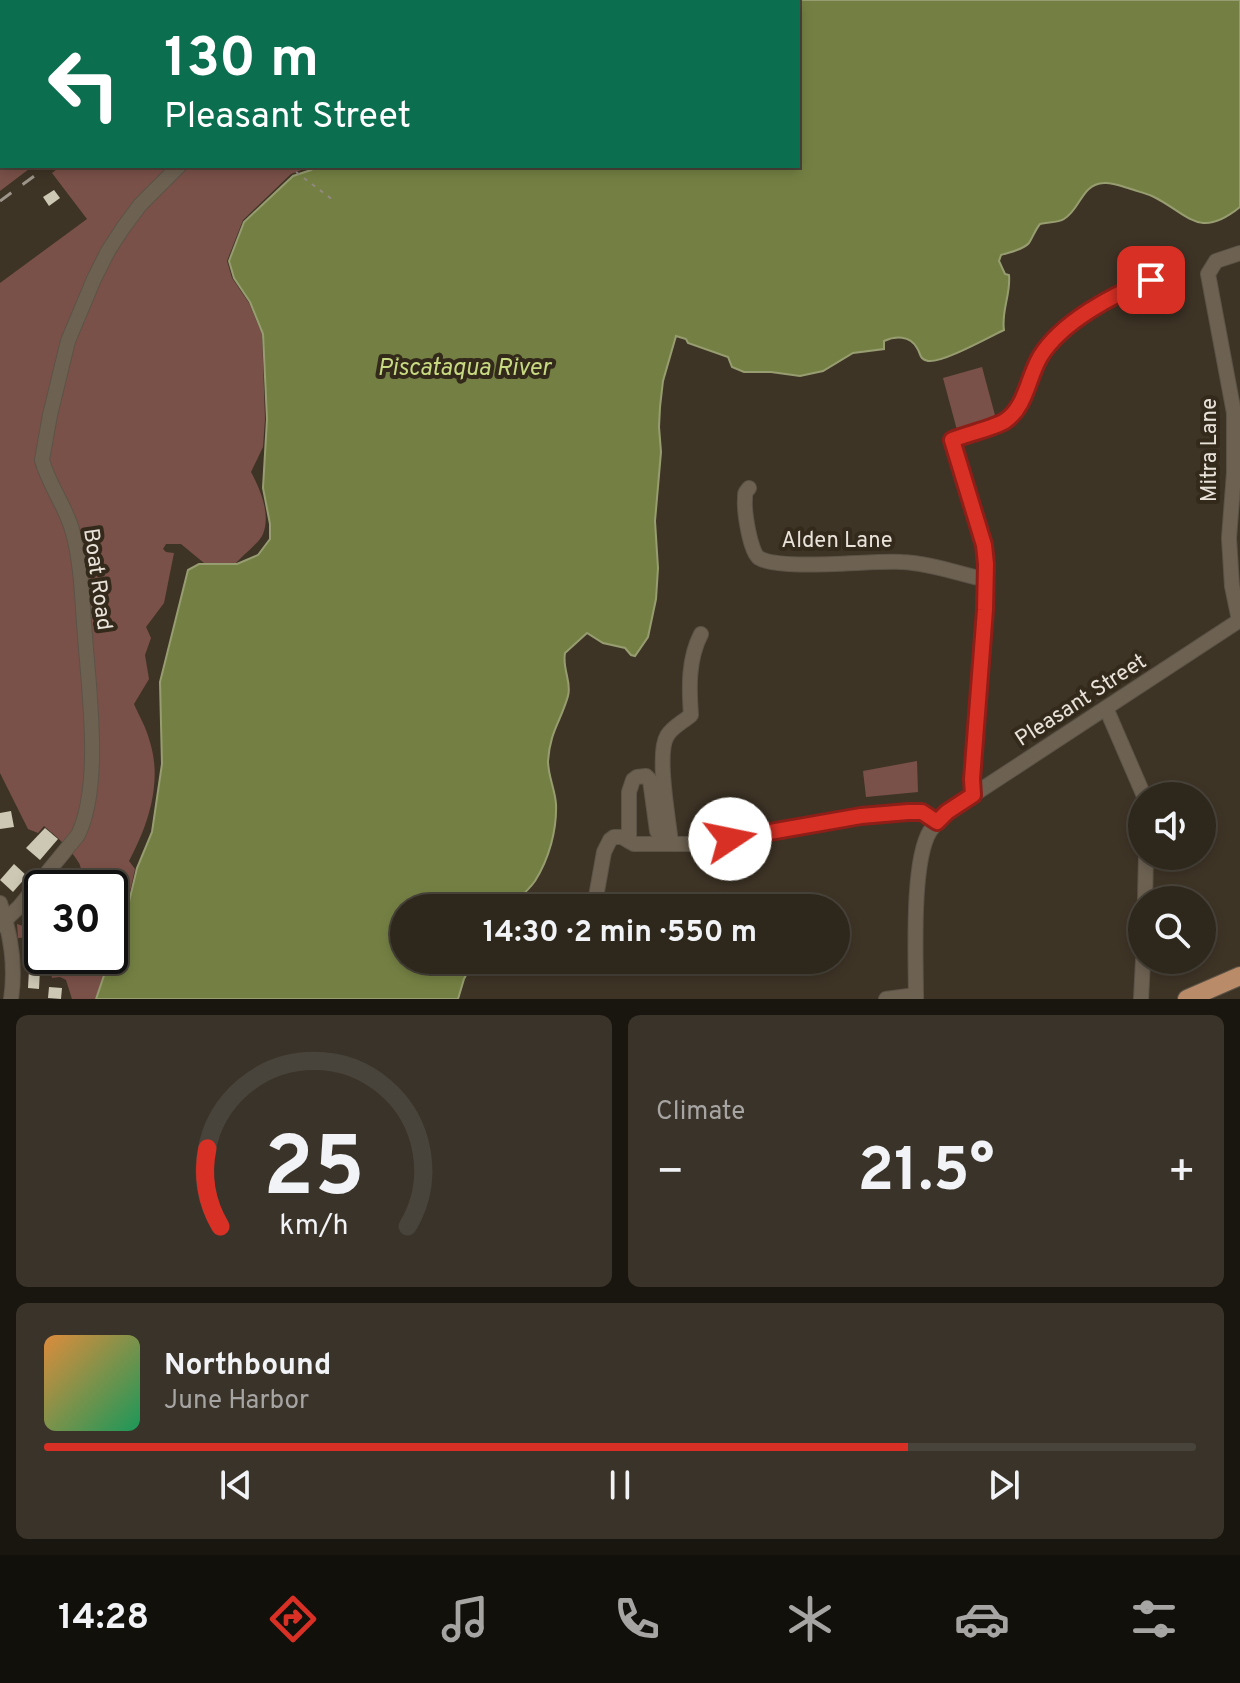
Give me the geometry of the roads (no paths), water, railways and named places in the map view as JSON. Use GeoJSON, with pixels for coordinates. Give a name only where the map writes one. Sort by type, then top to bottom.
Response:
{"type":"FeatureCollection","features":[{"type":"Feature","properties":{"kind":"main road"},"geometry":{"type":"LineString","coordinates":[[1187,999],[1240,976]]}},
{"type":"Feature","properties":{"kind":"street","name":"Boat Road"},"geometry":{"type":"LineString","coordinates":[[3,922],[72,845],[85,822],[91,786],[89,689],[78,551],[72,528],[42,460],[59,373],[74,324],[108,251],[140,205],[177,168]]}},
{"type":"Feature","properties":{"kind":"street","name":"Mitra Lane"},"geometry":{"type":"LineString","coordinates":[[1240,253],[1216,261],[1208,274],[1234,413],[1229,538],[1232,586],[1240,620]]}},
{"type":"Feature","properties":{"kind":"street"},"geometry":{"type":"LineString","coordinates":[[973,795],[974,738],[987,580],[984,545],[952,440],[998,424],[1012,415],[1021,402],[1039,359],[1067,326],[1119,295],[1155,279]]}},
{"type":"Feature","properties":{"kind":"street","name":"Alden Lane"},"geometry":{"type":"LineString","coordinates":[[749,488],[744,501],[751,544],[756,556],[762,559],[814,564],[911,563],[987,580]]}},
{"type":"Feature","properties":{"kind":"street","name":"Pleasant Street"},"geometry":{"type":"LineString","coordinates":[[916,997],[920,860],[927,838],[937,822],[947,812],[1240,620]]}},
{"type":"Feature","properties":{"kind":"street"},"geometry":{"type":"LineString","coordinates":[[668,844],[662,761],[664,742],[669,732],[691,715],[690,665],[701,634]]}},
{"type":"Feature","properties":{"kind":"street"},"geometry":{"type":"LineString","coordinates":[[1106,708],[1138,782]]}},
{"type":"Feature","properties":{"kind":"street"},"geometry":{"type":"LineString","coordinates":[[629,841],[629,792],[633,780],[643,776],[650,780],[657,831],[668,844]]}},
{"type":"Feature","properties":{"kind":"street"},"geometry":{"type":"LineString","coordinates":[[597,894],[606,845],[614,837],[622,837],[634,844],[704,844],[861,816],[908,812],[922,812],[937,822]]}},
{"type":"Feature","properties":{"kind":"street"},"geometry":{"type":"LineString","coordinates":[[0,903],[12,953],[11,999]]}},
{"type":"Feature","properties":{"kind":"street"},"geometry":{"type":"LineString","coordinates":[[1141,999],[1142,974]]}},
{"type":"Feature","properties":{"kind":"street"},"geometry":{"type":"LineString","coordinates":[[886,999],[916,997]]}},
{"type":"Feature","properties":{"kind":"water","name":"Piscataqua River"},"geometry":{"type":"Polygon","coordinates":[[[800,0],[1240,0],[1240,207],[1226,217],[1214,222],[1194,221],[1149,195],[1113,184],[1096,184],[1086,192],[1070,215],[1056,222],[1040,224],[1029,243],[1001,255],[999,261],[1005,274],[1009,275],[1004,330],[935,361],[923,359],[914,344],[897,338],[884,341],[884,349],[853,353],[823,371],[800,376],[744,372],[732,367],[728,357],[676,336],[663,381],[660,407],[661,452],[655,521],[658,568],[656,599],[648,637],[635,656],[625,648],[603,643],[587,633],[565,653],[569,691],[553,734],[548,767],[556,814],[548,854],[540,872],[523,894],[390,894],[390,974],[467,974],[458,999],[96,999],[105,974],[128,974],[128,905],[137,868],[152,832],[162,764],[160,682],[188,570],[199,564],[237,564],[258,555],[270,539],[263,488],[267,419],[263,334],[250,302],[234,278],[229,261],[244,222],[293,176],[314,168],[800,168],[800,0]]]}},
{"type":"Feature","properties":{"kind":"railway"},"geometry":{"type":"LineString","coordinates":[[0,201],[45,168]]}}]}
